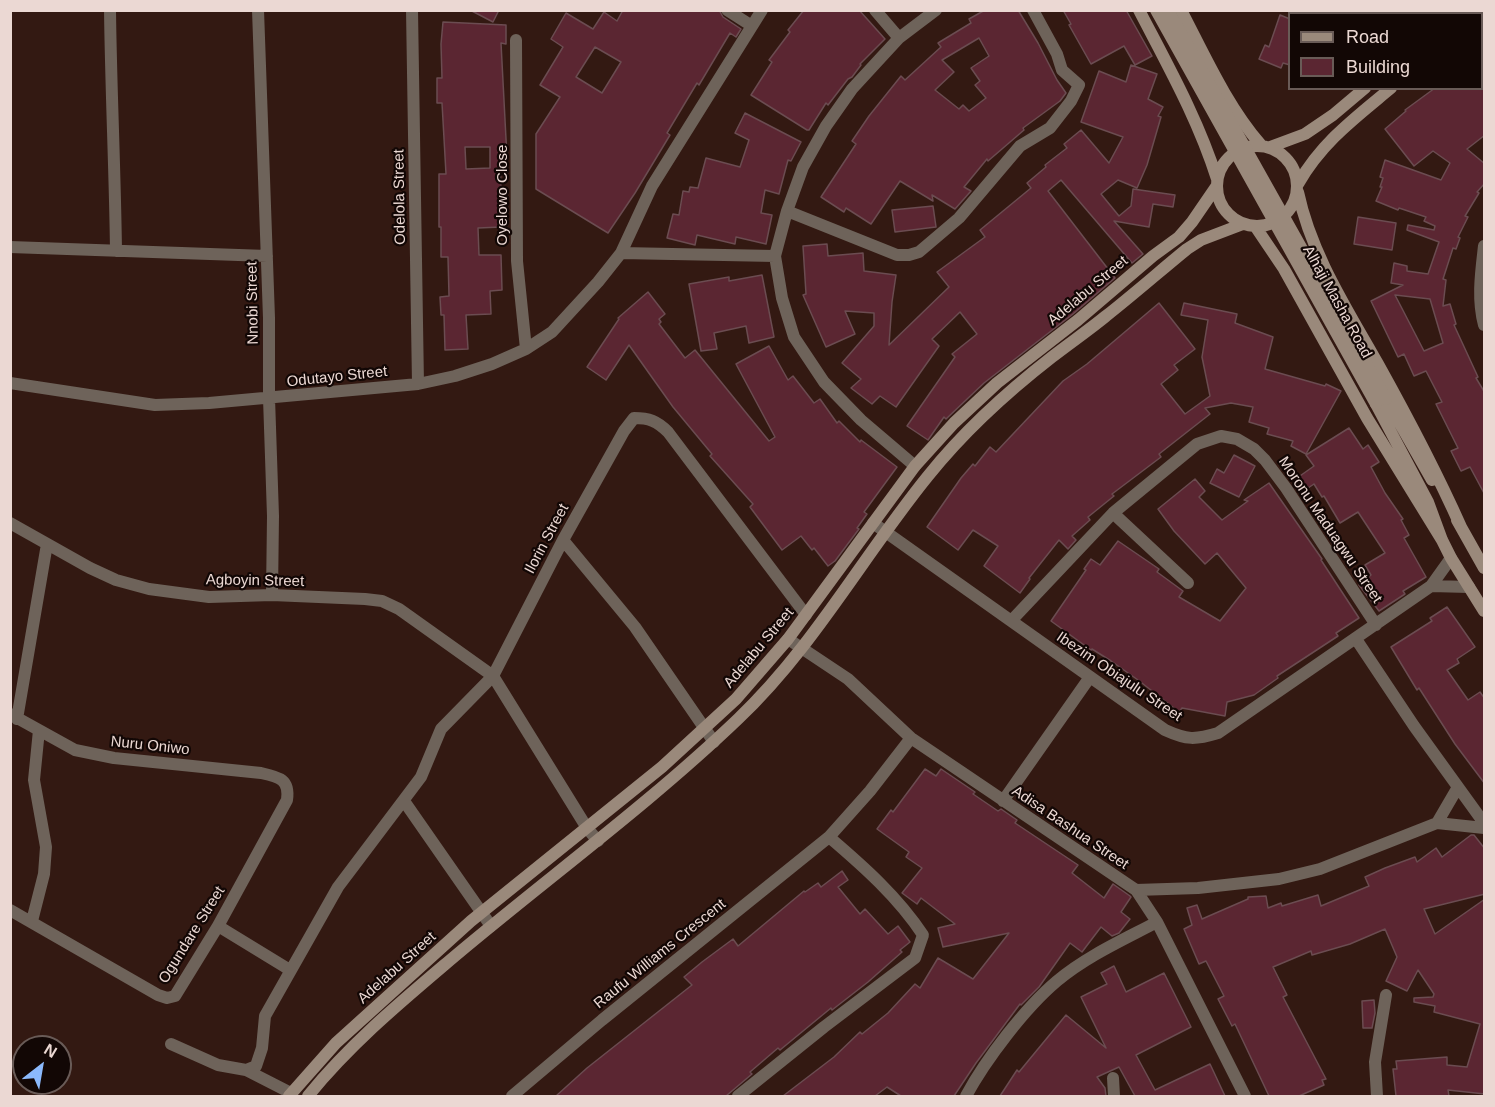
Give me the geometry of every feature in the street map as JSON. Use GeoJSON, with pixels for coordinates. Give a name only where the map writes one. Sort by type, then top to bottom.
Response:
{"type":"FeatureCollection","features":[{"type":"Feature","properties":{"kind":"main road"},"geometry":{"type":"LineString","coordinates":[[1139,10],[1192,112],[1207,147],[1219,199],[1224,209],[1233,218],[1249,225],[1267,225],[1283,217],[1294,203],[1298,188],[1311,162],[1332,138],[1389,90]]}},
{"type":"Feature","properties":{"kind":"main road","name":"Alhaji Masha Road"},"geometry":{"type":"LineString","coordinates":[[1156,10],[1381,401],[1485,568]]}},
{"type":"Feature","properties":{"kind":"main road","name":"Alhaji Masha Road"},"geometry":{"type":"LineString","coordinates":[[1168,10],[1381,401],[1428,502],[1450,558],[1485,611]]}},
{"type":"Feature","properties":{"kind":"main road"},"geometry":{"type":"LineString","coordinates":[[1181,10],[1225,92],[1250,132],[1265,146],[1284,155],[1294,168],[1304,220],[1320,259],[1433,465],[1461,527]]}},
{"type":"Feature","properties":{"kind":"main road"},"geometry":{"type":"LineString","coordinates":[[1217,183],[1222,165],[1232,153],[1245,146],[1265,146],[1305,134],[1333,115],[1363,90]]}},
{"type":"Feature","properties":{"kind":"main road","name":"Adelabu Street"},"geometry":{"type":"LineString","coordinates":[[291,1095],[336,1043],[480,914],[705,729],[736,699],[788,639],[915,466],[954,423],[996,383],[1078,320],[1153,256],[1179,237],[1192,222],[1217,183]]}},
{"type":"Feature","properties":{"kind":"main road"},"geometry":{"type":"LineString","coordinates":[[1249,225],[1284,269],[1367,418],[1442,540]]}},
{"type":"Feature","properties":{"kind":"main road","name":"Adelabu Street"},"geometry":{"type":"LineString","coordinates":[[308,1096],[346,1052],[369,1030],[598,841],[747,711],[802,649],[928,476],[979,419],[1187,249],[1201,240],[1249,225]]}},
{"type":"Feature","properties":{"kind":"street"},"geometry":{"type":"LineString","coordinates":[[110,10],[116,251]]}},
{"type":"Feature","properties":{"kind":"street","name":"Nnobi Street"},"geometry":{"type":"LineString","coordinates":[[258,10],[267,256],[273,516],[272,595]]}},
{"type":"Feature","properties":{"kind":"street","name":"Odelola Street"},"geometry":{"type":"LineString","coordinates":[[412,10],[418,384]]}},
{"type":"Feature","properties":{"kind":"street"},"geometry":{"type":"LineString","coordinates":[[727,10],[752,26]]}},
{"type":"Feature","properties":{"kind":"street","name":"Odutayo Street"},"geometry":{"type":"LineString","coordinates":[[10,383],[155,405],[209,403],[418,384],[492,364],[526,349],[552,332],[621,253],[652,186],[762,10]]}},
{"type":"Feature","properties":{"kind":"street"},"geometry":{"type":"LineString","coordinates":[[875,10],[899,38]]}},
{"type":"Feature","properties":{"kind":"street"},"geometry":{"type":"LineString","coordinates":[[915,466],[861,420],[824,382],[794,337],[782,298],[775,256],[787,211],[803,167],[826,126],[852,89],[899,38],[936,10]]}},
{"type":"Feature","properties":{"kind":"street"},"geometry":{"type":"LineString","coordinates":[[787,211],[897,255],[919,252],[959,218],[1020,146],[1050,128],[1071,101],[1079,85],[1062,70],[1057,54],[1033,10]]}},
{"type":"Feature","properties":{"kind":"street","name":"Oyelowo Close"},"geometry":{"type":"LineString","coordinates":[[516,40],[518,261],[526,349]]}},
{"type":"Feature","properties":{"kind":"street"},"geometry":{"type":"LineString","coordinates":[[1485,246],[1480,276],[1481,314],[1485,325]]}},
{"type":"Feature","properties":{"kind":"street"},"geometry":{"type":"LineString","coordinates":[[10,247],[267,256]]}},
{"type":"Feature","properties":{"kind":"street"},"geometry":{"type":"LineString","coordinates":[[621,253],[775,256]]}},
{"type":"Feature","properties":{"kind":"street","name":"Ilorin Street"},"geometry":{"type":"LineString","coordinates":[[246,1070],[256,1066],[262,1048],[265,1016],[338,887],[421,777],[441,729],[493,676],[562,540],[624,431],[634,418],[647,418],[658,422],[668,432],[806,615]]}},
{"type":"Feature","properties":{"kind":"street","name":"Moronu Maduagwu Street"},"geometry":{"type":"LineString","coordinates":[[1011,621],[1113,513],[1197,444],[1221,436],[1237,439],[1254,449],[1286,488],[1376,625]]}},
{"type":"Feature","properties":{"kind":"street"},"geometry":{"type":"LineString","coordinates":[[1113,513],[1188,583]]}},
{"type":"Feature","properties":{"kind":"street","name":"Ibezim Obiajulu Street"},"geometry":{"type":"LineString","coordinates":[[873,522],[1165,730],[1182,737],[1197,739],[1218,733],[1431,586]]}},
{"type":"Feature","properties":{"kind":"street","name":"Agboyin Street"},"geometry":{"type":"LineString","coordinates":[[10,523],[90,568],[116,580],[149,589],[209,597],[272,595],[382,601],[399,609],[493,676]]}},
{"type":"Feature","properties":{"kind":"street"},"geometry":{"type":"LineString","coordinates":[[562,540],[635,627],[714,742]]}},
{"type":"Feature","properties":{"kind":"street"},"geometry":{"type":"LineString","coordinates":[[14,716],[47,544]]}},
{"type":"Feature","properties":{"kind":"street"},"geometry":{"type":"LineString","coordinates":[[1431,586],[1450,558]]}},
{"type":"Feature","properties":{"kind":"street"},"geometry":{"type":"LineString","coordinates":[[1431,586],[1469,587]]}},
{"type":"Feature","properties":{"kind":"street","name":"Adisa Bashua Street"},"geometry":{"type":"LineString","coordinates":[[788,639],[848,679],[911,738],[1136,890],[1157,922],[1245,1096]]}},
{"type":"Feature","properties":{"kind":"street"},"geometry":{"type":"LineString","coordinates":[[1356,639],[1414,726],[1485,823]]}},
{"type":"Feature","properties":{"kind":"street"},"geometry":{"type":"LineString","coordinates":[[493,676],[587,828],[598,841]]}},
{"type":"Feature","properties":{"kind":"street"},"geometry":{"type":"LineString","coordinates":[[1003,801],[1090,677]]}},
{"type":"Feature","properties":{"kind":"street","name":"Nuru Oniwo"},"geometry":{"type":"LineString","coordinates":[[14,716],[75,750],[114,758],[261,773],[284,781],[289,790]]}},
{"type":"Feature","properties":{"kind":"street"},"geometry":{"type":"LineString","coordinates":[[32,921],[44,874],[46,847],[34,780],[39,730]]}},
{"type":"Feature","properties":{"kind":"street","name":"Raufu Williams Crescent"},"geometry":{"type":"LineString","coordinates":[[512,1096],[829,837],[870,791],[911,738]]}},
{"type":"Feature","properties":{"kind":"street"},"geometry":{"type":"LineString","coordinates":[[1437,823],[1458,786]]}},
{"type":"Feature","properties":{"kind":"street","name":"Ogundare Street"},"geometry":{"type":"LineString","coordinates":[[10,910],[158,995],[167,998],[175,996],[218,926],[287,801],[289,790]]}},
{"type":"Feature","properties":{"kind":"street"},"geometry":{"type":"LineString","coordinates":[[404,801],[491,927]]}},
{"type":"Feature","properties":{"kind":"street"},"geometry":{"type":"LineString","coordinates":[[1136,890],[1198,888],[1279,879],[1320,869],[1437,823],[1485,828]]}},
{"type":"Feature","properties":{"kind":"street"},"geometry":{"type":"LineString","coordinates":[[738,1096],[915,958],[923,935],[907,911],[829,837]]}},
{"type":"Feature","properties":{"kind":"street"},"geometry":{"type":"LineString","coordinates":[[966,1096],[1001,1045],[1043,994],[1095,955],[1157,922]]}},
{"type":"Feature","properties":{"kind":"street"},"geometry":{"type":"LineString","coordinates":[[218,926],[290,970]]}},
{"type":"Feature","properties":{"kind":"street"},"geometry":{"type":"LineString","coordinates":[[1377,1096],[1376,1062],[1386,995]]}},
{"type":"Feature","properties":{"kind":"street"},"geometry":{"type":"LineString","coordinates":[[171,1044],[218,1065],[246,1070],[291,1095]]}},
{"type":"Feature","properties":{"kind":"street"},"geometry":{"type":"LineString","coordinates":[[1113,1078],[1114,1096]]}},
{"type":"Feature","properties":{"kind":"building"},"geometry":{"type":"Polygon","coordinates":[[[470,10],[499,10],[493,22],[470,10]]]}},
{"type":"Feature","properties":{"kind":"building"},"geometry":{"type":"Polygon","coordinates":[[[623,10],[719,10],[723,17],[741,29],[736,37],[730,33],[699,85],[697,83],[667,133],[670,135],[608,233],[536,189],[536,134],[560,97],[540,85],[563,47],[551,39],[566,13],[593,29],[604,12],[617,21],[623,10]],[[595,47],[576,77],[602,93],[621,62],[595,47]]]}},
{"type":"Feature","properties":{"kind":"building"},"geometry":{"type":"Polygon","coordinates":[[[804,10],[859,10],[885,39],[860,64],[828,105],[826,103],[809,130],[751,95],[772,62],[769,60],[804,10]]]}},
{"type":"Feature","properties":{"kind":"building"},"geometry":{"type":"Polygon","coordinates":[[[985,10],[1018,10],[1066,93],[1060,101],[1023,128],[1024,130],[988,161],[987,159],[964,187],[971,191],[955,209],[932,195],[933,201],[900,181],[871,224],[846,208],[844,212],[821,197],[856,144],[852,141],[901,76],[905,80],[941,47],[938,43],[971,23],[969,19],[985,10]],[[979,38],[942,60],[954,72],[935,90],[959,109],[963,105],[969,111],[986,98],[975,85],[980,81],[971,68],[989,56],[979,38]]]}},
{"type":"Feature","properties":{"kind":"building"},"geometry":{"type":"Polygon","coordinates":[[[1063,10],[1126,10],[1152,56],[1135,65],[1124,46],[1091,64],[1063,10]]]}},
{"type":"Feature","properties":{"kind":"building"},"geometry":{"type":"Polygon","coordinates":[[[1280,15],[1288,18],[1288,64],[1283,63],[1281,68],[1259,59],[1265,45],[1269,47],[1280,15]]]}},
{"type":"Feature","properties":{"kind":"building"},"geometry":{"type":"Polygon","coordinates":[[[443,22],[506,25],[506,44],[501,43],[507,158],[500,158],[501,227],[478,228],[479,255],[501,255],[502,290],[490,291],[491,314],[466,315],[468,349],[445,350],[444,315],[441,315],[440,297],[449,296],[448,257],[441,257],[441,227],[439,227],[439,174],[446,174],[442,103],[437,103],[437,78],[442,78],[443,22]],[[465,147],[466,169],[490,168],[490,147],[465,147]]]}},
{"type":"Feature","properties":{"kind":"building"},"geometry":{"type":"Polygon","coordinates":[[[1131,65],[1157,74],[1148,99],[1163,107],[1158,116],[1161,117],[1147,165],[1137,188],[1118,180],[1101,194],[1119,216],[1131,206],[1133,189],[1175,195],[1173,207],[1153,204],[1149,227],[1114,221],[1143,254],[1132,263],[1061,180],[1048,191],[1115,278],[1073,314],[984,383],[946,419],[944,417],[928,440],[907,426],[955,357],[952,354],[977,334],[960,312],[932,339],[939,346],[896,407],[880,396],[872,404],[851,388],[861,379],[842,363],[874,326],[874,313],[845,311],[855,334],[826,347],[803,295],[806,294],[803,246],[827,244],[828,256],[863,253],[864,271],[896,275],[889,345],[949,287],[937,272],[985,237],[980,230],[1031,188],[1027,183],[1067,148],[1064,144],[1081,130],[1109,163],[1123,137],[1081,122],[1099,71],[1126,82],[1131,65]]]}},
{"type":"Feature","properties":{"kind":"building"},"geometry":{"type":"Polygon","coordinates":[[[1485,88],[1485,135],[1467,149],[1485,164],[1485,183],[1477,192],[1479,193],[1465,216],[1468,217],[1458,237],[1460,238],[1456,249],[1453,248],[1443,279],[1446,280],[1443,306],[1450,304],[1456,324],[1454,325],[1478,377],[1476,378],[1485,393],[1485,495],[1470,467],[1461,471],[1451,451],[1458,448],[1436,404],[1442,402],[1426,371],[1414,376],[1404,354],[1398,357],[1371,301],[1403,285],[1391,283],[1394,263],[1407,266],[1407,271],[1428,274],[1439,242],[1407,230],[1408,225],[1434,230],[1435,226],[1424,221],[1426,217],[1399,208],[1398,210],[1376,201],[1382,187],[1380,187],[1383,178],[1380,177],[1385,160],[1441,180],[1450,163],[1433,151],[1414,166],[1385,129],[1432,90],[1483,90],[1485,88]],[[1395,295],[1424,351],[1443,343],[1430,299],[1395,295]]]}},
{"type":"Feature","properties":{"kind":"building"},"geometry":{"type":"Polygon","coordinates":[[[745,113],[801,142],[791,161],[788,160],[779,194],[765,190],[761,213],[772,215],[766,244],[736,237],[735,244],[697,235],[695,245],[667,238],[673,214],[679,215],[683,191],[689,192],[690,187],[698,188],[706,158],[740,167],[749,140],[735,133],[745,113]]]}},
{"type":"Feature","properties":{"kind":"building"},"geometry":{"type":"Polygon","coordinates":[[[933,206],[936,227],[895,232],[892,210],[933,206]]]}},
{"type":"Feature","properties":{"kind":"building"},"geometry":{"type":"Polygon","coordinates":[[[1358,217],[1396,223],[1392,250],[1354,244],[1358,217]]]}},
{"type":"Feature","properties":{"kind":"building"},"geometry":{"type":"Polygon","coordinates":[[[762,275],[774,337],[749,343],[746,326],[714,333],[717,349],[701,351],[689,284],[729,277],[729,281],[762,275]]]}},
{"type":"Feature","properties":{"kind":"building"},"geometry":{"type":"Polygon","coordinates":[[[648,292],[665,314],[659,319],[661,322],[659,324],[685,358],[695,350],[769,441],[775,437],[736,364],[769,346],[788,380],[793,376],[814,403],[820,399],[837,423],[839,421],[860,442],[861,440],[897,467],[864,512],[867,514],[857,528],[859,529],[835,561],[828,566],[801,536],[782,550],[750,507],[753,504],[710,456],[712,454],[673,407],[629,345],[606,380],[587,367],[618,318],[648,292]]]}},
{"type":"Feature","properties":{"kind":"building"},"geometry":{"type":"Polygon","coordinates":[[[1159,303],[1195,349],[1174,365],[1178,370],[1161,384],[1185,414],[1210,396],[1202,357],[1208,320],[1181,315],[1184,303],[1237,314],[1235,323],[1273,337],[1265,369],[1325,386],[1326,384],[1341,391],[1306,454],[1291,446],[1293,441],[1267,434],[1269,428],[1249,422],[1253,407],[1231,403],[1205,408],[1210,414],[1159,454],[1161,457],[1112,494],[1114,496],[1088,517],[1090,520],[1072,536],[1076,540],[1068,549],[1059,540],[1020,593],[984,566],[998,546],[973,530],[958,550],[927,527],[961,478],[973,464],[975,466],[990,447],[996,452],[1063,381],[1087,364],[1159,303]]]}},
{"type":"Feature","properties":{"kind":"building"},"geometry":{"type":"Polygon","coordinates":[[[1349,428],[1363,449],[1368,445],[1379,462],[1371,467],[1403,519],[1401,520],[1409,535],[1404,538],[1426,577],[1403,591],[1405,594],[1379,611],[1359,585],[1371,575],[1365,565],[1385,553],[1358,512],[1340,523],[1314,484],[1305,490],[1297,478],[1314,466],[1306,455],[1349,428]]]}},
{"type":"Feature","properties":{"kind":"building"},"geometry":{"type":"Polygon","coordinates":[[[1234,455],[1255,466],[1239,497],[1210,483],[1217,469],[1224,473],[1234,455]]]}},
{"type":"Feature","properties":{"kind":"building"},"geometry":{"type":"Polygon","coordinates":[[[1195,479],[1205,491],[1199,497],[1222,520],[1248,501],[1244,500],[1269,483],[1322,559],[1359,618],[1336,633],[1338,636],[1277,676],[1278,678],[1254,695],[1227,702],[1225,716],[1182,708],[1179,712],[1138,680],[1051,621],[1091,559],[1100,565],[1118,541],[1159,569],[1157,572],[1183,591],[1179,597],[1220,621],[1246,588],[1217,553],[1205,564],[1174,531],[1158,509],[1195,479]]]}},
{"type":"Feature","properties":{"kind":"building"},"geometry":{"type":"Polygon","coordinates":[[[1447,607],[1475,647],[1457,659],[1459,663],[1447,670],[1468,700],[1480,692],[1485,699],[1485,784],[1455,744],[1419,688],[1417,690],[1391,647],[1432,621],[1430,618],[1447,607]]]}},
{"type":"Feature","properties":{"kind":"building"},"geometry":{"type":"Polygon","coordinates":[[[925,769],[936,776],[941,769],[998,811],[1001,809],[1017,820],[1015,823],[1078,865],[1072,873],[1104,898],[1113,884],[1130,896],[1121,912],[1130,919],[1119,933],[1112,936],[1101,927],[1082,952],[1070,943],[1039,987],[1020,1004],[954,1096],[901,1096],[887,1087],[875,1096],[783,1096],[834,1057],[860,1032],[862,1034],[888,1013],[915,984],[920,988],[938,958],[973,979],[1009,933],[943,947],[938,928],[955,924],[921,898],[917,904],[902,893],[922,868],[906,857],[909,852],[877,829],[891,810],[893,812],[925,769]]]}},
{"type":"Feature","properties":{"kind":"building"},"geometry":{"type":"Polygon","coordinates":[[[1474,835],[1485,849],[1485,894],[1424,909],[1435,934],[1485,899],[1485,1094],[1448,1090],[1449,1096],[1396,1096],[1393,1069],[1397,1069],[1396,1061],[1447,1057],[1447,1065],[1467,1067],[1480,1024],[1434,1012],[1435,1006],[1414,1002],[1414,998],[1433,997],[1434,994],[1418,970],[1407,991],[1386,981],[1397,957],[1385,929],[1350,944],[1312,955],[1311,951],[1273,967],[1287,995],[1283,997],[1326,1079],[1322,1080],[1324,1085],[1299,1096],[1269,1096],[1235,1024],[1232,1026],[1218,999],[1224,996],[1206,961],[1199,964],[1184,929],[1192,925],[1187,908],[1197,905],[1202,919],[1248,899],[1248,897],[1266,896],[1268,908],[1318,895],[1321,906],[1369,886],[1365,877],[1385,868],[1415,857],[1417,862],[1436,848],[1442,857],[1474,835]]]}},
{"type":"Feature","properties":{"kind":"building"},"geometry":{"type":"Polygon","coordinates":[[[842,871],[848,880],[838,887],[860,914],[865,909],[888,934],[898,926],[910,942],[868,982],[832,1010],[831,1008],[780,1050],[778,1048],[726,1096],[556,1096],[587,1068],[692,985],[684,977],[702,962],[733,939],[738,946],[804,891],[818,883],[821,887],[842,871]]]}},
{"type":"Feature","properties":{"kind":"building"},"geometry":{"type":"Polygon","coordinates":[[[1114,966],[1126,992],[1164,973],[1191,1027],[1136,1055],[1155,1090],[1210,1064],[1225,1096],[1135,1096],[1119,1067],[1097,1077],[1105,1088],[1106,1096],[1000,1096],[1017,1070],[1019,1072],[1066,1015],[1106,1048],[1081,997],[1107,984],[1101,973],[1114,966]]]}},
{"type":"Feature","properties":{"kind":"building"},"geometry":{"type":"Polygon","coordinates":[[[1374,1000],[1375,1013],[1372,1028],[1363,1028],[1362,1001],[1374,1000]]]}}]}
